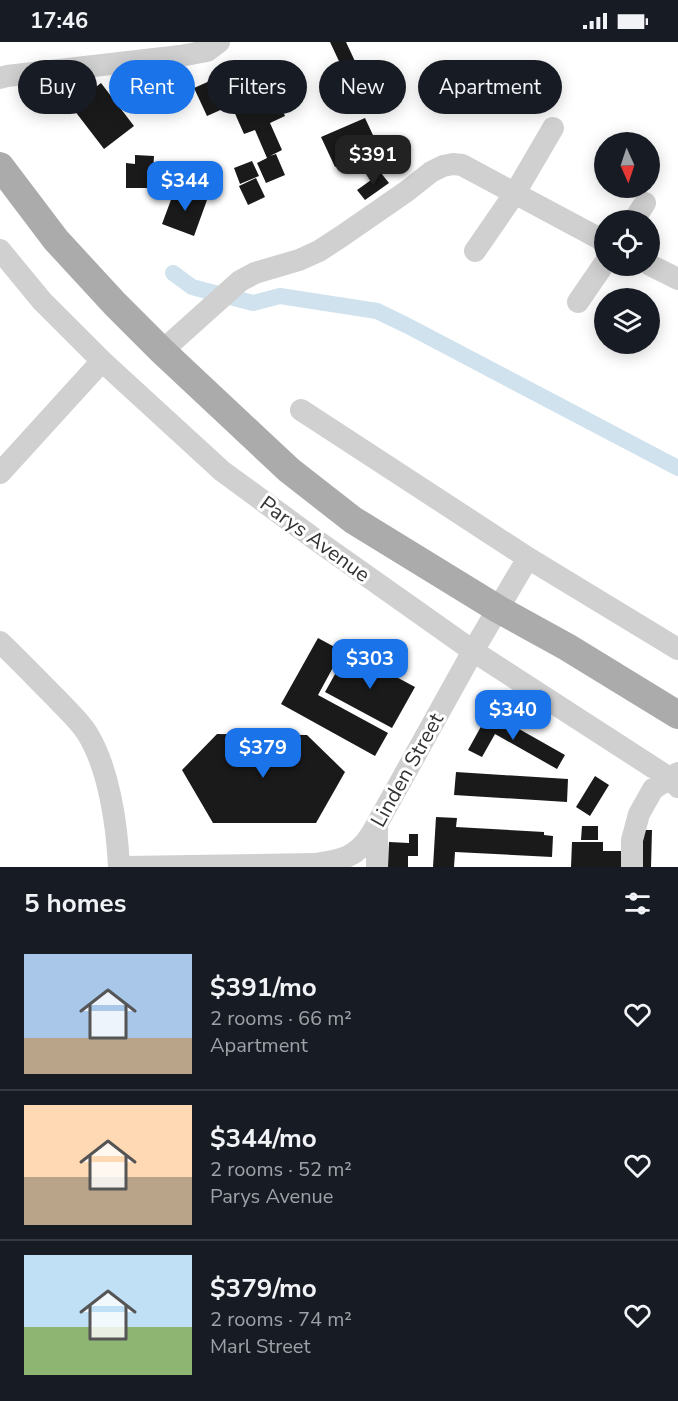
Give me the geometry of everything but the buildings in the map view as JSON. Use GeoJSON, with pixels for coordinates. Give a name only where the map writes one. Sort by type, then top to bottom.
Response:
{"type":"FeatureCollection","features":[{"type":"Feature","properties":{"kind":"main road","name":"Parys Avenue"},"geometry":{"type":"LineString","coordinates":[[0,166],[56,240],[115,304],[290,470],[353,520],[678,715]]}},
{"type":"Feature","properties":{"kind":"street"},"geometry":{"type":"LineString","coordinates":[[0,78],[180,57],[207,51],[219,42]]}},
{"type":"Feature","properties":{"kind":"street"},"geometry":{"type":"LineString","coordinates":[[476,251],[553,128]]}},
{"type":"Feature","properties":{"kind":"street"},"geometry":{"type":"LineString","coordinates":[[162,351],[240,281],[255,273],[299,260],[319,251],[442,166],[462,165],[594,236]]}},
{"type":"Feature","properties":{"kind":"street","name":"Parys Avenue"},"geometry":{"type":"LineString","coordinates":[[0,250],[42,301],[102,361],[222,471],[473,651],[676,780]]}},
{"type":"Feature","properties":{"kind":"street"},"geometry":{"type":"LineString","coordinates":[[660,270],[678,279]]}},
{"type":"Feature","properties":{"kind":"street"},"geometry":{"type":"LineString","coordinates":[[578,302],[596,276]]}},
{"type":"Feature","properties":{"kind":"street"},"geometry":{"type":"LineString","coordinates":[[0,472],[102,361]]}},
{"type":"Feature","properties":{"kind":"street"},"geometry":{"type":"LineString","coordinates":[[301,410],[528,558],[678,649]]}},
{"type":"Feature","properties":{"kind":"street"},"geometry":{"type":"LineString","coordinates":[[498,609],[528,558]]}},
{"type":"Feature","properties":{"kind":"street","name":"Linden Street"},"geometry":{"type":"LineString","coordinates":[[361,859],[366,842],[498,609]]}},
{"type":"Feature","properties":{"kind":"street"},"geometry":{"type":"LineString","coordinates":[[0,642],[72,714],[90,738],[110,797],[118,844],[119,867]]}},
{"type":"Feature","properties":{"kind":"street"},"geometry":{"type":"LineString","coordinates":[[633,867],[632,840],[639,814],[653,789],[676,780]]}},
{"type":"Feature","properties":{"kind":"street"},"geometry":{"type":"LineString","coordinates":[[377,822],[377,867]]}},
{"type":"Feature","properties":{"kind":"street"},"geometry":{"type":"LineString","coordinates":[[125,867],[321,865],[347,858],[361,859]]}},
{"type":"Feature","properties":{"kind":"waterway"},"geometry":{"type":"LineString","coordinates":[[173,273],[192,287],[253,303],[280,296],[377,311],[678,468]]}}]}
